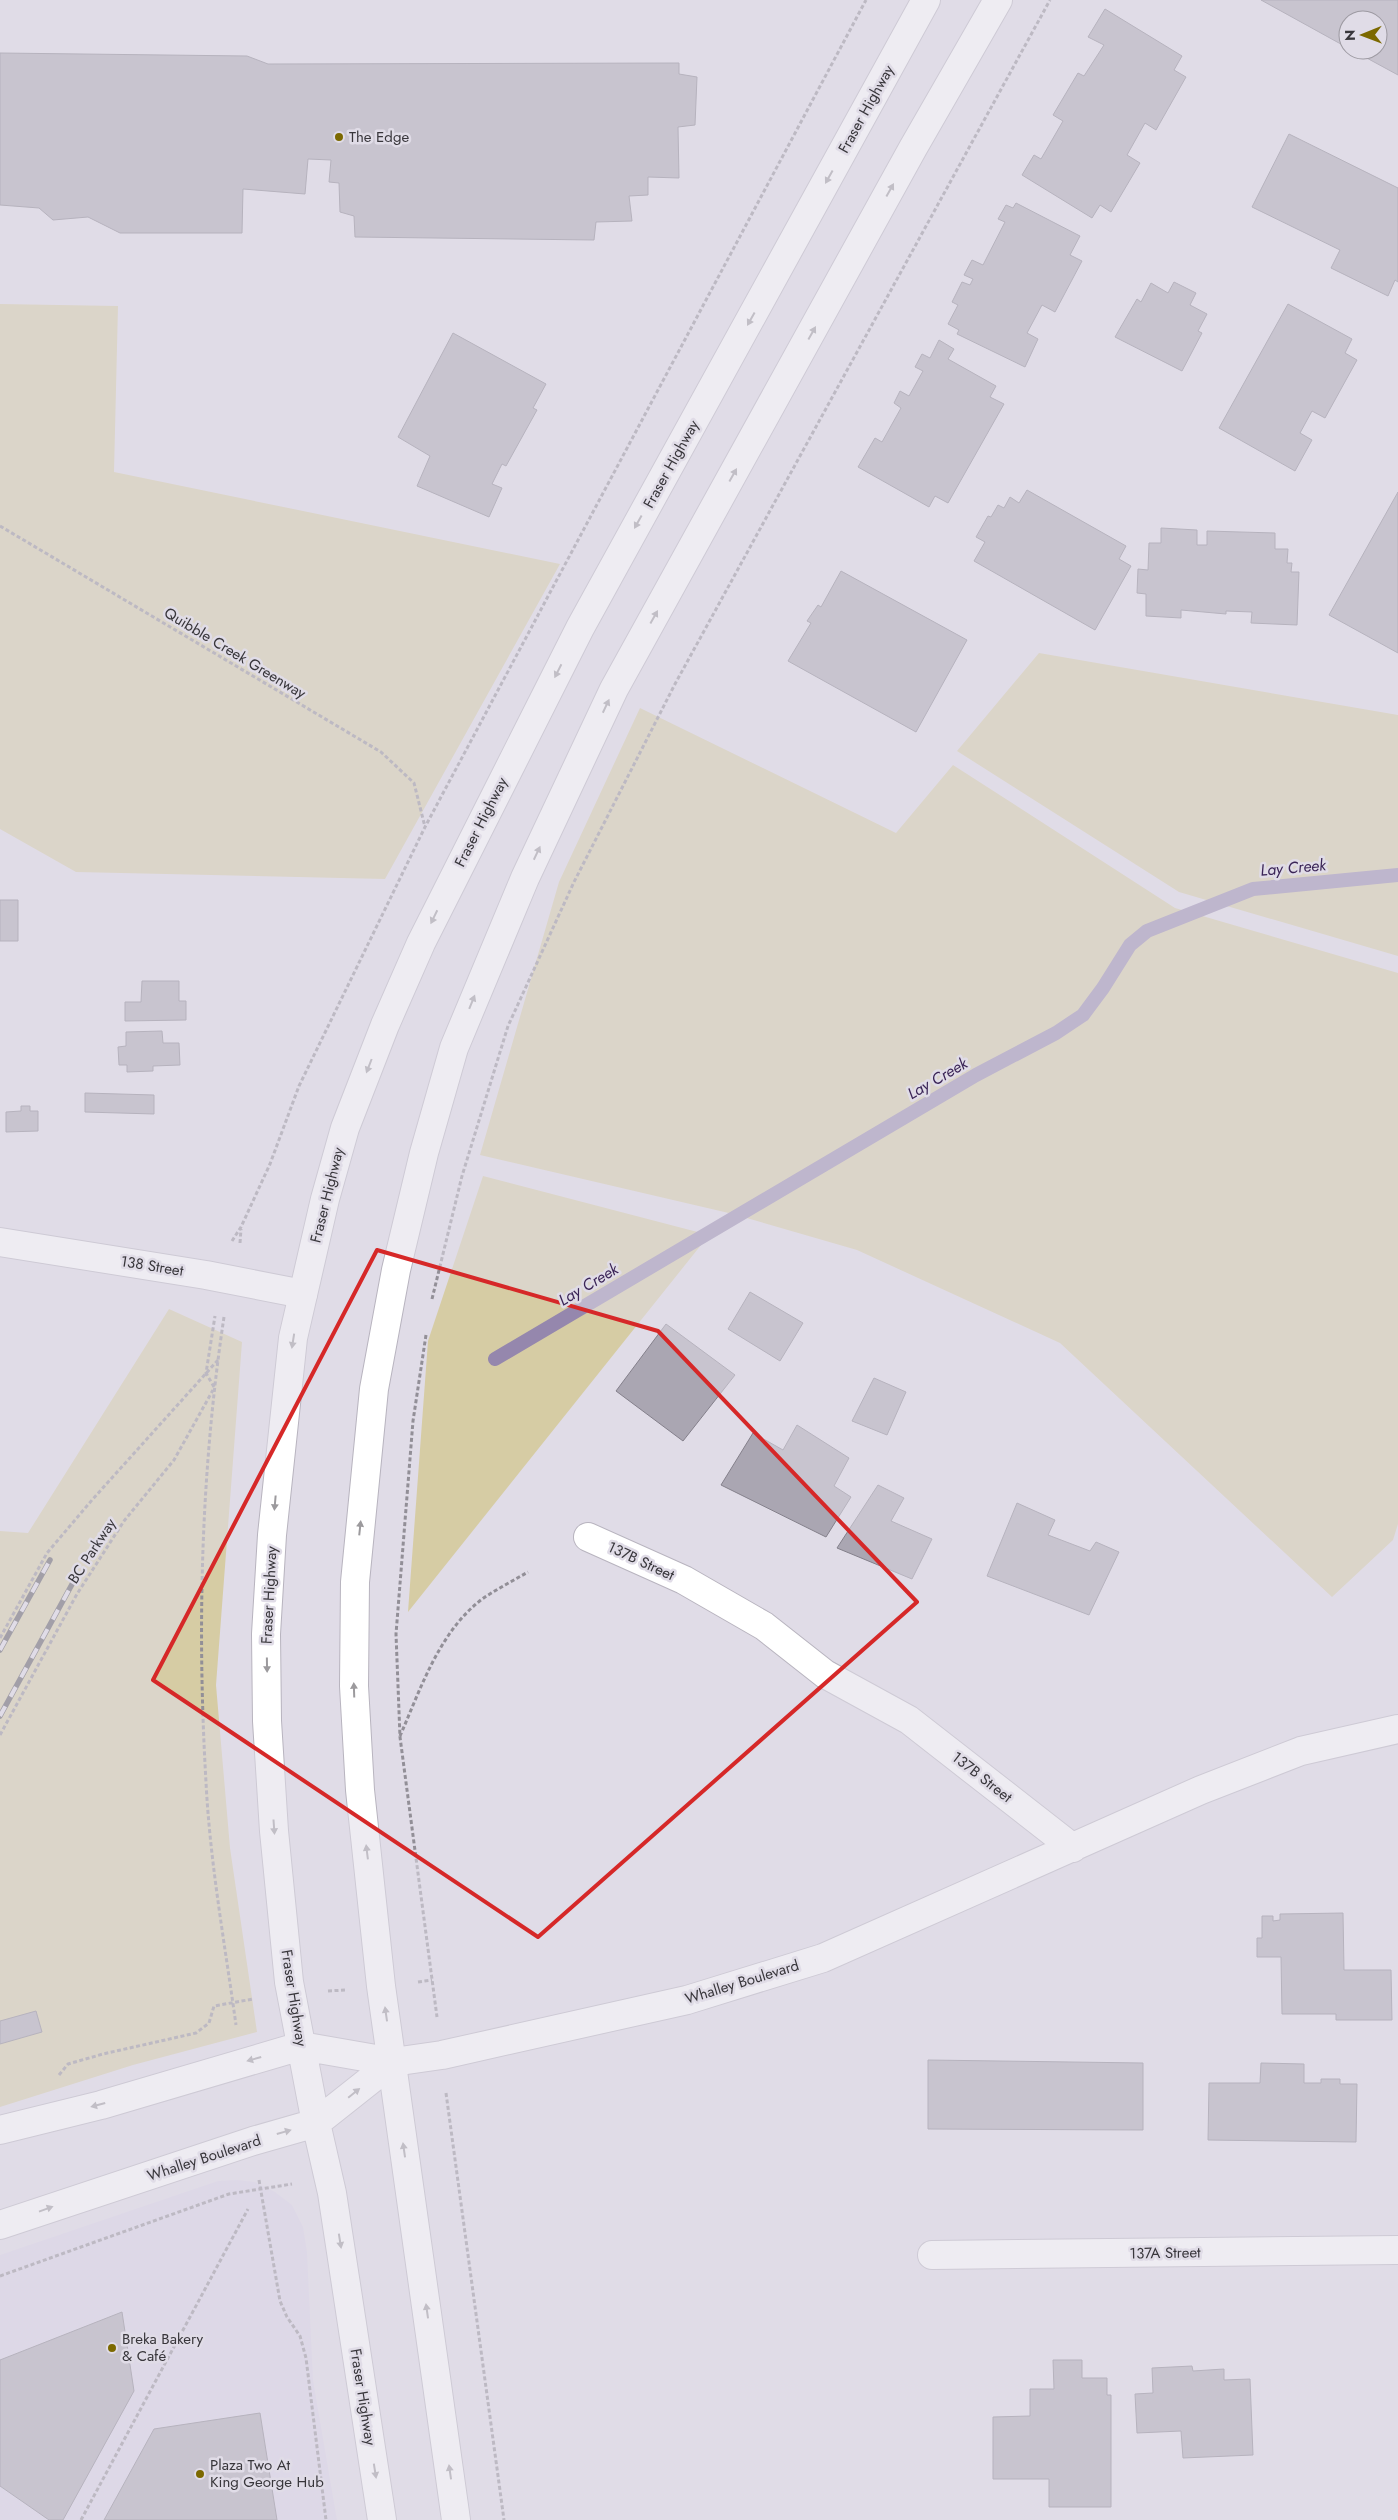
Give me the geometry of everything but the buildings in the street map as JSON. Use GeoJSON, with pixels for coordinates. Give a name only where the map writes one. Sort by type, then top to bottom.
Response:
{"type":"FeatureCollection","features":[{"type":"Feature","properties":{"kind":"main road","name":"Fraser Highway"},"geometry":{"type":"LineString","coordinates":[[382,2520],[332,2193],[316,2123],[292,1995],[274,1831],[267,1721],[266,1634],[272,1535],[282,1425],[293,1338],[325,1199],[345,1128],[385,1025],[425,934],[580,628],[926,0]]}},
{"type":"Feature","properties":{"kind":"main road"},"geometry":{"type":"LineString","coordinates":[[456,2520],[382,1986],[360,1790],[354,1686],[355,1582],[374,1389],[396,1270],[424,1153],[454,1048],[525,878],[614,689],[913,148],[998,0]]}},
{"type":"Feature","properties":{"kind":"main road","name":"138 Street"},"geometry":{"type":"LineString","coordinates":[[0,1242],[206,1275],[303,1294]]}},
{"type":"Feature","properties":{"kind":"main road","name":"137B Street"},"geometry":{"type":"LineString","coordinates":[[588,1537],[684,1580],[764,1626],[825,1674],[909,1720],[1073,1848]]}},
{"type":"Feature","properties":{"kind":"main road"},"geometry":{"type":"LineString","coordinates":[[1073,1848],[1200,1790],[1301,1751],[1398,1730]]}},
{"type":"Feature","properties":{"kind":"main road","name":"Whalley Boulevard"},"geometry":{"type":"LineString","coordinates":[[0,2130],[101,2104],[301,2046],[393,2062],[442,2055],[687,2000],[814,1960],[1073,1848]]}},
{"type":"Feature","properties":{"kind":"main road","name":"Whalley Boulevard"},"geometry":{"type":"LineString","coordinates":[[0,2226],[253,2141],[316,2123],[393,2062]]}},
{"type":"Feature","properties":{"kind":"main road","name":"137A Street"},"geometry":{"type":"LineString","coordinates":[[932,2255],[1398,2250]]}},
{"type":"Feature","properties":{"kind":"path"},"geometry":{"type":"LineString","coordinates":[[232,1241],[241,1227],[270,1164],[299,1086],[426,827],[866,0]]}},
{"type":"Feature","properties":{"kind":"path"},"geometry":{"type":"LineString","coordinates":[[431,1304],[462,1176],[508,1026],[574,882],[675,684],[1050,0]]}},
{"type":"Feature","properties":{"kind":"path","name":"Quibble Creek Greenway"},"geometry":{"type":"LineString","coordinates":[[0,526],[381,752],[414,783],[426,827]]}},
{"type":"Feature","properties":{"kind":"path"},"geometry":{"type":"LineString","coordinates":[[241,1227],[241,1239]]}},
{"type":"Feature","properties":{"kind":"path"},"geometry":{"type":"LineString","coordinates":[[214,1387],[206,1373],[216,1312]]}},
{"type":"Feature","properties":{"kind":"path"},"geometry":{"type":"LineString","coordinates":[[225,1315],[214,1387],[205,1530],[202,1649],[206,1783],[219,1907],[237,2032]]}},
{"type":"Feature","properties":{"kind":"path"},"geometry":{"type":"LineString","coordinates":[[426,1332],[413,1421],[396,1634],[400,1737],[436,2007]]}},
{"type":"Feature","properties":{"kind":"path","name":"BC Parkway"},"geometry":{"type":"LineString","coordinates":[[0,1638],[47,1553],[218,1360]]}},
{"type":"Feature","properties":{"kind":"path","name":"BC Parkway"},"geometry":{"type":"LineString","coordinates":[[0,1734],[77,1594],[124,1521],[174,1460],[214,1387]]}},
{"type":"Feature","properties":{"kind":"path"},"geometry":{"type":"LineString","coordinates":[[400,1737],[435,1656],[460,1622],[484,1598],[528,1572]]}},
{"type":"Feature","properties":{"kind":"path"},"geometry":{"type":"LineString","coordinates":[[68,2064],[196,2033],[209,2023],[214,2006],[233,2001],[432,1980]]}},
{"type":"Feature","properties":{"kind":"path"},"geometry":{"type":"LineString","coordinates":[[454,2151],[504,2520]]}},
{"type":"Feature","properties":{"kind":"path"},"geometry":{"type":"LineString","coordinates":[[0,2276],[229,2194],[260,2190],[280,2301],[287,2317],[300,2336],[306,2358],[326,2520]]}},
{"type":"Feature","properties":{"kind":"path"},"geometry":{"type":"LineString","coordinates":[[81,2520],[248,2208]]}},
{"type":"Feature","properties":{"kind":"highlighted area"},"geometry":{"type":"Polygon","coordinates":[[[377,1250],[658,1331],[917,1602],[538,1937],[153,1680],[377,1250]]]}},
{"type":"Feature","properties":{"kind":"shaded area"},"geometry":{"type":"Polygon","coordinates":[[[0,304],[118,306],[114,472],[560,564],[385,879],[76,872],[0,829],[0,304]]]}},
{"type":"Feature","properties":{"kind":"shaded area"},"geometry":{"type":"Polygon","coordinates":[[[1039,653],[1398,715],[1398,956],[1179,892],[957,751],[1039,653]]]}},
{"type":"Feature","properties":{"kind":"shaded area"},"geometry":{"type":"Polygon","coordinates":[[[640,708],[896,833],[953,765],[1175,908],[1398,973],[1398,1524],[1393,1540],[1332,1597],[1060,1343],[857,1250],[733,1214],[480,1155],[559,882],[640,708]]]}},
{"type":"Feature","properties":{"kind":"shaded area"},"geometry":{"type":"Polygon","coordinates":[[[483,1176],[709,1235],[408,1612],[428,1341],[483,1176]]]}},
{"type":"Feature","properties":{"kind":"shaded area"},"geometry":{"type":"Polygon","coordinates":[[[169,1309],[242,1342],[216,1685],[230,1848],[257,2032],[133,2065],[0,2107],[0,1531],[28,1533],[169,1309]]]}},
{"type":"Feature","properties":{"kind":"shaded area"},"geometry":{"type":"Polygon","coordinates":[[[237,2180],[255,2182],[275,2192],[292,2205],[303,2227],[307,2252],[313,2380],[337,2520],[0,2520],[0,2255],[218,2181],[237,2180]]]}},
{"type":"Feature","properties":{"kind":"waterway","name":"Lay Creek"},"geometry":{"type":"LineString","coordinates":[[495,1359],[976,1075],[1056,1033],[1083,1015],[1103,988],[1130,945],[1147,931],[1253,889],[1398,875]]}},
{"type":"Feature","properties":{"kind":"railway"},"geometry":{"type":"LineString","coordinates":[[0,1650],[50,1560]]}},
{"type":"Feature","properties":{"kind":"railway"},"geometry":{"type":"LineString","coordinates":[[0,1716],[76,1577]]}},
{"type":"Feature","properties":{"kind":"place","name":"The Edge"},"geometry":{"type":"Point","coordinates":[339,137]}},
{"type":"Feature","properties":{"kind":"place","name":"Breka Bakery & Café"},"geometry":{"type":"Point","coordinates":[112,2348]}},
{"type":"Feature","properties":{"kind":"place","name":"Plaza Two At King George Hub"},"geometry":{"type":"Point","coordinates":[200,2474]}}]}
